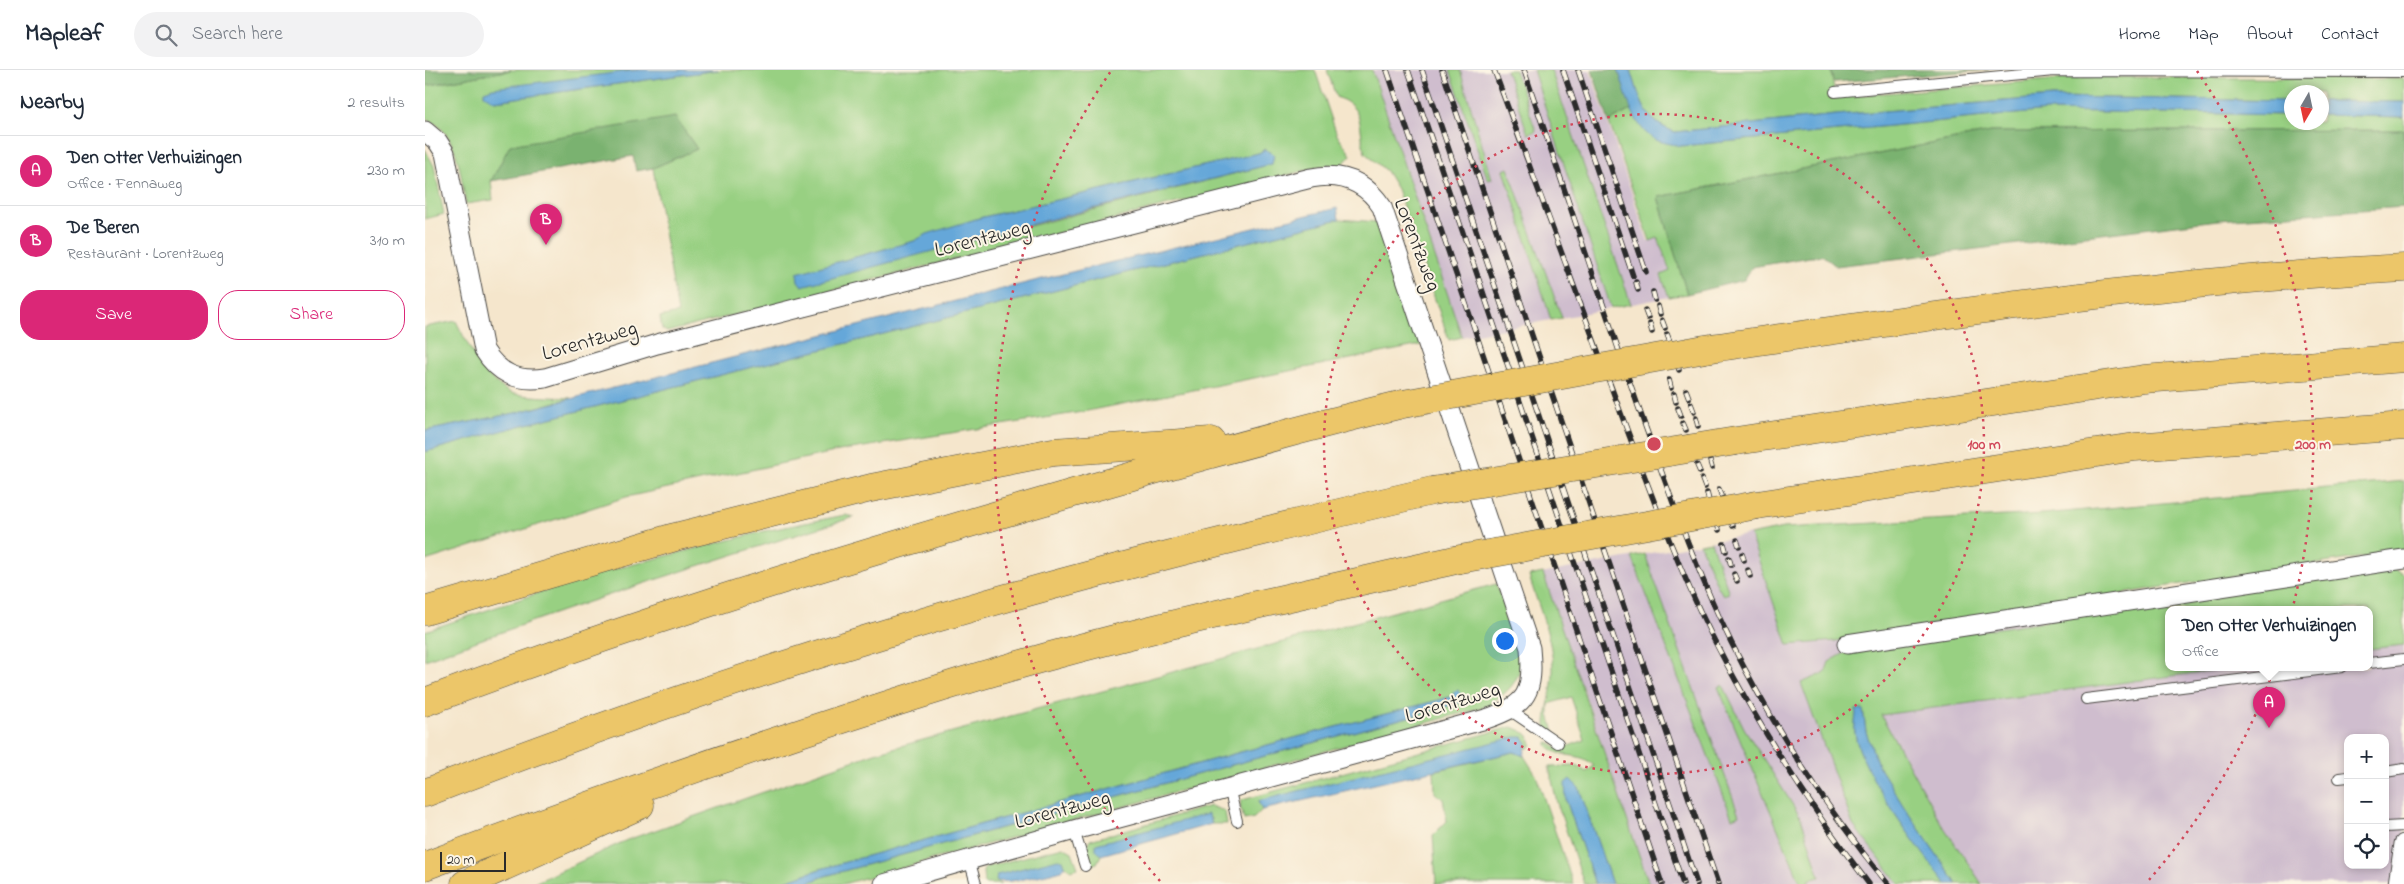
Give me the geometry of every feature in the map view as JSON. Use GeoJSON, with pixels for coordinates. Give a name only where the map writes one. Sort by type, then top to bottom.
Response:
{"type":"FeatureCollection","features":[{"type":"Feature","properties":{"kind":"highway"},"geometry":{"type":"LineString","coordinates":[[425,702],[739,593],[895,545],[1267,437],[1403,404],[1705,348],[2016,303],[2327,272],[2404,268]]}},
{"type":"Feature","properties":{"kind":"highway"},"geometry":{"type":"LineString","coordinates":[[425,793],[707,690],[911,625],[1237,536],[1432,491],[1736,441],[2144,379],[2404,358]]}},
{"type":"Feature","properties":{"kind":"highway"},"geometry":{"type":"LineString","coordinates":[[425,866],[543,822],[763,746],[943,687],[1158,628],[1455,560],[1757,505],[2135,447],[2404,426]]}},
{"type":"Feature","properties":{"kind":"highway"},"geometry":{"type":"LineString","coordinates":[[425,611],[675,537],[871,488],[1053,452],[1267,437]]}},
{"type":"Feature","properties":{"kind":"highway"},"geometry":{"type":"LineString","coordinates":[[465,884],[545,850],[763,746]]}},
{"type":"Feature","properties":{"kind":"street","name":"Lorentzweg"},"geometry":{"type":"LineString","coordinates":[[425,131],[438,142],[445,153],[484,350],[503,372],[526,380],[545,378],[657,344],[1311,178],[1337,176],[1358,182],[1376,197],[1385,213],[1530,648],[1532,666],[1529,684],[1521,701],[1511,711],[969,858],[884,884]]}},
{"type":"Feature","properties":{"kind":"street"},"geometry":{"type":"LineString","coordinates":[[1847,644],[2404,559]]}},
{"type":"Feature","properties":{"kind":"street"},"geometry":{"type":"LineString","coordinates":[[2398,884],[2404,844]]}},
{"type":"Feature","properties":{"kind":"lane"},"geometry":{"type":"LineString","coordinates":[[1835,92],[2054,71],[2404,72]]}},
{"type":"Feature","properties":{"kind":"lane"},"geometry":{"type":"LineString","coordinates":[[2373,663],[2404,659]]}},
{"type":"Feature","properties":{"kind":"lane"},"geometry":{"type":"LineString","coordinates":[[2086,699],[2310,671]]}},
{"type":"Feature","properties":{"kind":"lane"},"geometry":{"type":"LineString","coordinates":[[1511,711],[1558,743]]}},
{"type":"Feature","properties":{"kind":"lane"},"geometry":{"type":"LineString","coordinates":[[2389,771],[2404,769]]}},
{"type":"Feature","properties":{"kind":"lane"},"geometry":{"type":"LineString","coordinates":[[1229,787],[1237,821]]}},
{"type":"Feature","properties":{"kind":"lane"},"geometry":{"type":"LineString","coordinates":[[2389,827],[2404,826]]}},
{"type":"Feature","properties":{"kind":"lane"},"geometry":{"type":"LineString","coordinates":[[1074,830],[1085,866]]}},
{"type":"Feature","properties":{"kind":"lane"},"geometry":{"type":"LineString","coordinates":[[969,858],[976,884]]}},
{"type":"Feature","properties":{"kind":"shaded area"},"geometry":{"type":"Polygon","coordinates":[[[1372,70],[1590,70],[1648,241],[1658,238],[1670,272],[1661,275],[1669,297],[1462,337],[1372,70]]]}},
{"type":"Feature","properties":{"kind":"shaded area"},"geometry":{"type":"Polygon","coordinates":[[[1783,528],[2165,666],[2165,671],[2373,671],[2373,626],[2404,622],[2404,884],[1957,884],[1938,857],[1930,863],[1947,884],[1649,884],[1583,688],[1530,576],[1783,528]]]}},
{"type":"Feature","properties":{"kind":"green space"},"geometry":{"type":"Polygon","coordinates":[[[425,70],[511,70],[425,86],[425,70]]]}},
{"type":"Feature","properties":{"kind":"green space"},"geometry":{"type":"Polygon","coordinates":[[[511,70],[639,70],[495,101],[718,70],[1315,70],[1337,135],[1351,155],[1341,166],[1327,165],[667,332],[662,329],[660,317],[678,313],[653,168],[697,149],[675,117],[491,181],[493,200],[466,204],[459,167],[451,143],[436,124],[425,118],[425,86],[511,70]],[[1265,149],[1259,153],[979,218],[914,241],[798,273],[798,280],[964,243],[1272,164],[1274,155],[1265,149]]]}},
{"type":"Feature","properties":{"kind":"green space"},"geometry":{"type":"Polygon","coordinates":[[[1327,70],[1372,70],[1462,337],[1449,340],[1397,189],[1386,171],[1365,153],[1357,113],[1346,101],[1336,97],[1327,70]]]}},
{"type":"Feature","properties":{"kind":"green space"},"geometry":{"type":"Polygon","coordinates":[[[1450,70],[1460,70],[1492,179],[1488,180],[1450,70]]]}},
{"type":"Feature","properties":{"kind":"green space"},"geometry":{"type":"Polygon","coordinates":[[[1506,70],[1515,70],[1536,131],[1528,134],[1506,70]]]}},
{"type":"Feature","properties":{"kind":"green space"},"geometry":{"type":"Polygon","coordinates":[[[1533,70],[1551,70],[1631,304],[1611,308],[1533,70]]]}},
{"type":"Feature","properties":{"kind":"green space"},"geometry":{"type":"Polygon","coordinates":[[[1592,70],[1618,70],[1632,109],[1609,122],[1592,70]]]}},
{"type":"Feature","properties":{"kind":"green space"},"geometry":{"type":"Polygon","coordinates":[[[1631,70],[1831,70],[1835,97],[2088,77],[2404,79],[2404,102],[2329,101],[2329,85],[2284,85],[2284,101],[2053,97],[1836,115],[1675,132],[1664,127],[1649,115],[1641,100],[1631,70]]]}},
{"type":"Feature","properties":{"kind":"green space"},"geometry":{"type":"Polygon","coordinates":[[[1831,70],[1989,70],[1833,82],[1831,70]]]}},
{"type":"Feature","properties":{"kind":"green space"},"geometry":{"type":"Polygon","coordinates":[[[1632,109],[1641,126],[1681,146],[2047,111],[2284,115],[2284,130],[2329,130],[2329,115],[2404,117],[2404,130],[1991,132],[1658,197],[1687,294],[1669,297],[1661,275],[1670,271],[1658,238],[1650,241],[1609,122],[1632,109]]]}},
{"type":"Feature","properties":{"kind":"green space"},"geometry":{"type":"Polygon","coordinates":[[[675,117],[697,149],[653,168],[636,171],[633,156],[491,181],[510,145],[675,117]]]}},
{"type":"Feature","properties":{"kind":"green space"},"geometry":{"type":"Polygon","coordinates":[[[2404,130],[2404,207],[2218,220],[1836,266],[1822,255],[1752,267],[1744,280],[1687,294],[1658,197],[1991,132],[2404,130]]]}},
{"type":"Feature","properties":{"kind":"green space"},"geometry":{"type":"Polygon","coordinates":[[[425,149],[434,166],[444,214],[425,219],[425,149]]]}},
{"type":"Feature","properties":{"kind":"green space"},"geometry":{"type":"Polygon","coordinates":[[[1508,168],[1562,318],[1551,320],[1504,170],[1508,168]]]}},
{"type":"Feature","properties":{"kind":"green space"},"geometry":{"type":"Polygon","coordinates":[[[1339,219],[1378,222],[1421,345],[1082,412],[839,451],[626,497],[425,561],[425,452],[519,426],[1339,219]]]}},
{"type":"Feature","properties":{"kind":"green space"},"geometry":{"type":"Polygon","coordinates":[[[456,321],[484,370],[500,386],[514,394],[571,398],[515,413],[425,431],[425,327],[456,321]]]}},
{"type":"Feature","properties":{"kind":"green space"},"geometry":{"type":"Polygon","coordinates":[[[2404,481],[2404,551],[2175,585],[1835,641],[1788,645],[1750,535],[1783,528],[2042,514],[2404,481]]]}},
{"type":"Feature","properties":{"kind":"green space"},"geometry":{"type":"Polygon","coordinates":[[[845,515],[855,517],[639,585],[425,660],[425,631],[595,574],[765,531],[845,515]]]}},
{"type":"Feature","properties":{"kind":"green space"},"geometry":{"type":"Polygon","coordinates":[[[1711,542],[1729,593],[1723,595],[1700,544],[1711,542]]]}},
{"type":"Feature","properties":{"kind":"green space"},"geometry":{"type":"Polygon","coordinates":[[[1645,554],[1739,815],[1732,818],[1632,557],[1645,554]]]}},
{"type":"Feature","properties":{"kind":"green space"},"geometry":{"type":"Polygon","coordinates":[[[2391,568],[2404,575],[2404,645],[2373,649],[2373,606],[2165,606],[2165,671],[2209,671],[1881,715],[1941,823],[1982,884],[1957,884],[1904,807],[1878,765],[1866,732],[1863,710],[1857,710],[1855,733],[1859,749],[1868,769],[1893,811],[1947,884],[1899,884],[1853,825],[1801,683],[1825,673],[1829,662],[1848,651],[2391,568]]]}},
{"type":"Feature","properties":{"kind":"green space"},"geometry":{"type":"Polygon","coordinates":[[[1543,573],[1649,884],[1612,884],[1579,788],[1566,800],[1595,884],[1584,884],[1557,803],[1549,767],[1577,766],[1586,772],[1594,766],[1582,758],[1558,753],[1547,745],[1547,742],[1560,749],[1585,740],[1571,697],[1549,704],[1549,715],[1556,738],[1546,731],[1547,715],[1553,678],[1551,646],[1529,576],[1543,573]]]}},
{"type":"Feature","properties":{"kind":"green space"},"geometry":{"type":"Polygon","coordinates":[[[1496,584],[1516,632],[1521,663],[1517,678],[1507,691],[1491,702],[1492,705],[843,884],[805,884],[825,876],[1463,702],[1458,691],[1454,692],[1455,696],[1237,753],[817,870],[777,884],[532,884],[627,840],[875,753],[1496,584]]]}},
{"type":"Feature","properties":{"kind":"green space"},"geometry":{"type":"Polygon","coordinates":[[[1723,685],[1744,728],[1801,818],[1820,877],[1808,880],[1809,884],[1801,884],[1718,687],[1723,685]]]}},
{"type":"Feature","properties":{"kind":"green space"},"geometry":{"type":"Polygon","coordinates":[[[1511,727],[1527,735],[1532,745],[1527,749],[1527,743],[1258,801],[1262,810],[1254,818],[1244,820],[1240,805],[1242,800],[1511,727]]]}},
{"type":"Feature","properties":{"kind":"green space"},"geometry":{"type":"Polygon","coordinates":[[[1514,752],[1524,756],[1536,775],[1573,884],[1436,884],[1433,835],[1447,821],[1443,799],[1435,793],[1434,771],[1514,752]]]}},
{"type":"Feature","properties":{"kind":"green space"},"geometry":{"type":"Polygon","coordinates":[[[1210,806],[1225,811],[1227,824],[1212,824],[1211,818],[1096,850],[1101,855],[1097,863],[1091,865],[1086,847],[1090,840],[1210,806]]]}},
{"type":"Feature","properties":{"kind":"green space"},"geometry":{"type":"Polygon","coordinates":[[[1063,847],[1072,852],[1078,868],[1071,870],[1065,866],[1063,860],[996,881],[1001,884],[984,884],[983,871],[986,867],[1063,847]]]}},
{"type":"Feature","properties":{"kind":"water"},"geometry":{"type":"Polygon","coordinates":[[[638,70],[718,70],[495,101],[484,95],[484,91],[493,88],[638,70]]]}},
{"type":"Feature","properties":{"kind":"water"},"geometry":{"type":"Polygon","coordinates":[[[1618,70],[1631,70],[1644,108],[1656,121],[1675,132],[1836,115],[2053,97],[2284,101],[2284,115],[2047,111],[1681,146],[1654,139],[1646,133],[1640,126],[1631,108],[1618,70]]]}},
{"type":"Feature","properties":{"kind":"water"},"geometry":{"type":"Polygon","coordinates":[[[2329,101],[2404,102],[2404,117],[2329,115],[2329,101]]]}},
{"type":"Feature","properties":{"kind":"water"},"geometry":{"type":"Polygon","coordinates":[[[1265,149],[1274,155],[1272,164],[1052,219],[802,286],[798,281],[797,273],[914,241],[927,234],[979,218],[1259,153],[1265,149]]]}},
{"type":"Feature","properties":{"kind":"water"},"geometry":{"type":"Polygon","coordinates":[[[1337,208],[1339,219],[519,426],[425,452],[425,431],[515,413],[1034,281],[1337,208]]]}},
{"type":"Feature","properties":{"kind":"water"},"geometry":{"type":"Polygon","coordinates":[[[1458,690],[1464,700],[1463,702],[825,876],[805,884],[777,884],[817,870],[1237,753],[1454,696],[1453,692],[1458,690]]]}},
{"type":"Feature","properties":{"kind":"water"},"geometry":{"type":"Polygon","coordinates":[[[1863,709],[1866,732],[1878,765],[1904,807],[1957,884],[1947,884],[1936,870],[1893,811],[1868,769],[1859,749],[1855,733],[1856,710],[1863,709]]]}},
{"type":"Feature","properties":{"kind":"water"},"geometry":{"type":"Polygon","coordinates":[[[1515,737],[1523,737],[1527,743],[1524,756],[1514,752],[1262,810],[1258,801],[1515,737]]]}},
{"type":"Feature","properties":{"kind":"water"},"geometry":{"type":"Polygon","coordinates":[[[1570,779],[1579,788],[1612,884],[1595,884],[1566,800],[1565,783],[1570,779]]]}},
{"type":"Feature","properties":{"kind":"water"},"geometry":{"type":"Polygon","coordinates":[[[1208,814],[1212,824],[1101,855],[1096,850],[1096,844],[1208,814]]]}},
{"type":"Feature","properties":{"kind":"water"},"geometry":{"type":"Polygon","coordinates":[[[1058,859],[1063,860],[1065,866],[1062,870],[1019,880],[996,881],[997,875],[1058,859]]]}},
{"type":"Feature","properties":{"kind":"railway"},"geometry":{"type":"LineString","coordinates":[[1387,70],[1662,884]]}},
{"type":"Feature","properties":{"kind":"railway"},"geometry":{"type":"LineString","coordinates":[[1408,70],[1683,884]]}},
{"type":"Feature","properties":{"kind":"railway"},"geometry":{"type":"LineString","coordinates":[[1422,70],[1697,884]]}},
{"type":"Feature","properties":{"kind":"railway"},"geometry":{"type":"LineString","coordinates":[[1442,70],[1718,884]]}},
{"type":"Feature","properties":{"kind":"railway"},"geometry":{"type":"LineString","coordinates":[[1494,70],[1645,479],[1698,607],[1727,665],[1764,730],[1825,824],[1869,884]]}},
{"type":"Feature","properties":{"kind":"railway"},"geometry":{"type":"LineString","coordinates":[[1524,70],[1643,420],[1684,532],[1718,615],[1783,737],[1823,798],[1888,884]]}},
{"type":"Feature","properties":{"kind":"railway"},"geometry":{"type":"LineString","coordinates":[[1563,70],[1633,276]]}},
{"type":"Feature","properties":{"kind":"railway"},"geometry":{"type":"LineString","coordinates":[[1578,70],[1646,272]]}},
{"type":"Feature","properties":{"kind":"railway"},"geometry":{"type":"LineString","coordinates":[[1636,282],[1638,290]]}},
{"type":"Feature","properties":{"kind":"railway"},"geometry":{"type":"LineString","coordinates":[[1653,292],[1655,300]]}},
{"type":"Feature","properties":{"kind":"railway"},"geometry":{"type":"LineString","coordinates":[[1658,306],[1660,314]]}},
{"type":"Feature","properties":{"kind":"railway"},"geometry":{"type":"LineString","coordinates":[[1645,310],[1648,318]]}},
{"type":"Feature","properties":{"kind":"railway"},"geometry":{"type":"LineString","coordinates":[[1662,320],[1665,328]]}},
{"type":"Feature","properties":{"kind":"railway"},"geometry":{"type":"LineString","coordinates":[[1650,324],[1652,332]]}},
{"type":"Feature","properties":{"kind":"railway"},"geometry":{"type":"LineString","coordinates":[[1667,334],[1670,342]]}},
{"type":"Feature","properties":{"kind":"railway"},"geometry":{"type":"LineString","coordinates":[[1659,352],[1662,360]]}},
{"type":"Feature","properties":{"kind":"railway"},"geometry":{"type":"LineString","coordinates":[[1677,362],[1679,370]]}},
{"type":"Feature","properties":{"kind":"railway"},"geometry":{"type":"LineString","coordinates":[[1669,380],[1671,388]]}},
{"type":"Feature","properties":{"kind":"railway"},"geometry":{"type":"LineString","coordinates":[[1686,390],[1689,398]]}},
{"type":"Feature","properties":{"kind":"railway"},"geometry":{"type":"LineString","coordinates":[[1674,394],[1676,402]]}},
{"type":"Feature","properties":{"kind":"railway"},"geometry":{"type":"LineString","coordinates":[[1691,404],[1694,412]]}},
{"type":"Feature","properties":{"kind":"railway"},"geometry":{"type":"LineString","coordinates":[[1678,408],[1681,416]]}},
{"type":"Feature","properties":{"kind":"railway"},"geometry":{"type":"LineString","coordinates":[[1696,418],[1698,426]]}},
{"type":"Feature","properties":{"kind":"railway"},"geometry":{"type":"LineString","coordinates":[[1683,423],[1686,430]]}},
{"type":"Feature","properties":{"kind":"railway"},"geometry":{"type":"LineString","coordinates":[[1688,437],[1691,445]]}},
{"type":"Feature","properties":{"kind":"railway"},"geometry":{"type":"LineString","coordinates":[[1705,447],[1708,454]]}},
{"type":"Feature","properties":{"kind":"railway"},"geometry":{"type":"LineString","coordinates":[[1710,461],[1712,468]]}},
{"type":"Feature","properties":{"kind":"railway"},"geometry":{"type":"LineString","coordinates":[[1697,465],[1700,472]]}},
{"type":"Feature","properties":{"kind":"railway"},"geometry":{"type":"LineString","coordinates":[[1702,479],[1705,487]]}},
{"type":"Feature","properties":{"kind":"railway"},"geometry":{"type":"LineString","coordinates":[[1719,489],[1722,496]]}},
{"type":"Feature","properties":{"kind":"railway"},"geometry":{"type":"LineString","coordinates":[[1707,493],[1709,501]]}},
{"type":"Feature","properties":{"kind":"railway"},"geometry":{"type":"LineString","coordinates":[[1724,503],[1727,511]]}},
{"type":"Feature","properties":{"kind":"railway"},"geometry":{"type":"LineString","coordinates":[[1712,507],[1714,515]]}},
{"type":"Feature","properties":{"kind":"railway"},"geometry":{"type":"LineString","coordinates":[[1730,518],[1733,526]]}},
{"type":"Feature","properties":{"kind":"railway"},"geometry":{"type":"LineString","coordinates":[[1717,522],[1719,530]]}},
{"type":"Feature","properties":{"kind":"railway"},"geometry":{"type":"LineString","coordinates":[[1737,540],[1739,546]]}},
{"type":"Feature","properties":{"kind":"railway"},"geometry":{"type":"LineString","coordinates":[[1724,544],[1726,551]]}},
{"type":"Feature","properties":{"kind":"railway"},"geometry":{"type":"LineString","coordinates":[[1742,554],[1744,560]]}},
{"type":"Feature","properties":{"kind":"railway"},"geometry":{"type":"LineString","coordinates":[[1729,558],[1731,565]]}},
{"type":"Feature","properties":{"kind":"railway"},"geometry":{"type":"LineString","coordinates":[[1748,570],[1750,576]]}},
{"type":"Feature","properties":{"kind":"railway"},"geometry":{"type":"LineString","coordinates":[[1734,574],[1737,581]]}},
{"type":"Feature","properties":{"kind":"place","name":"De Beren"},"geometry":{"type":"Point","coordinates":[546,245]}},
{"type":"Feature","properties":{"kind":"place","name":"Den Otter Verhuizingen"},"geometry":{"type":"Point","coordinates":[2269,728]}}]}
